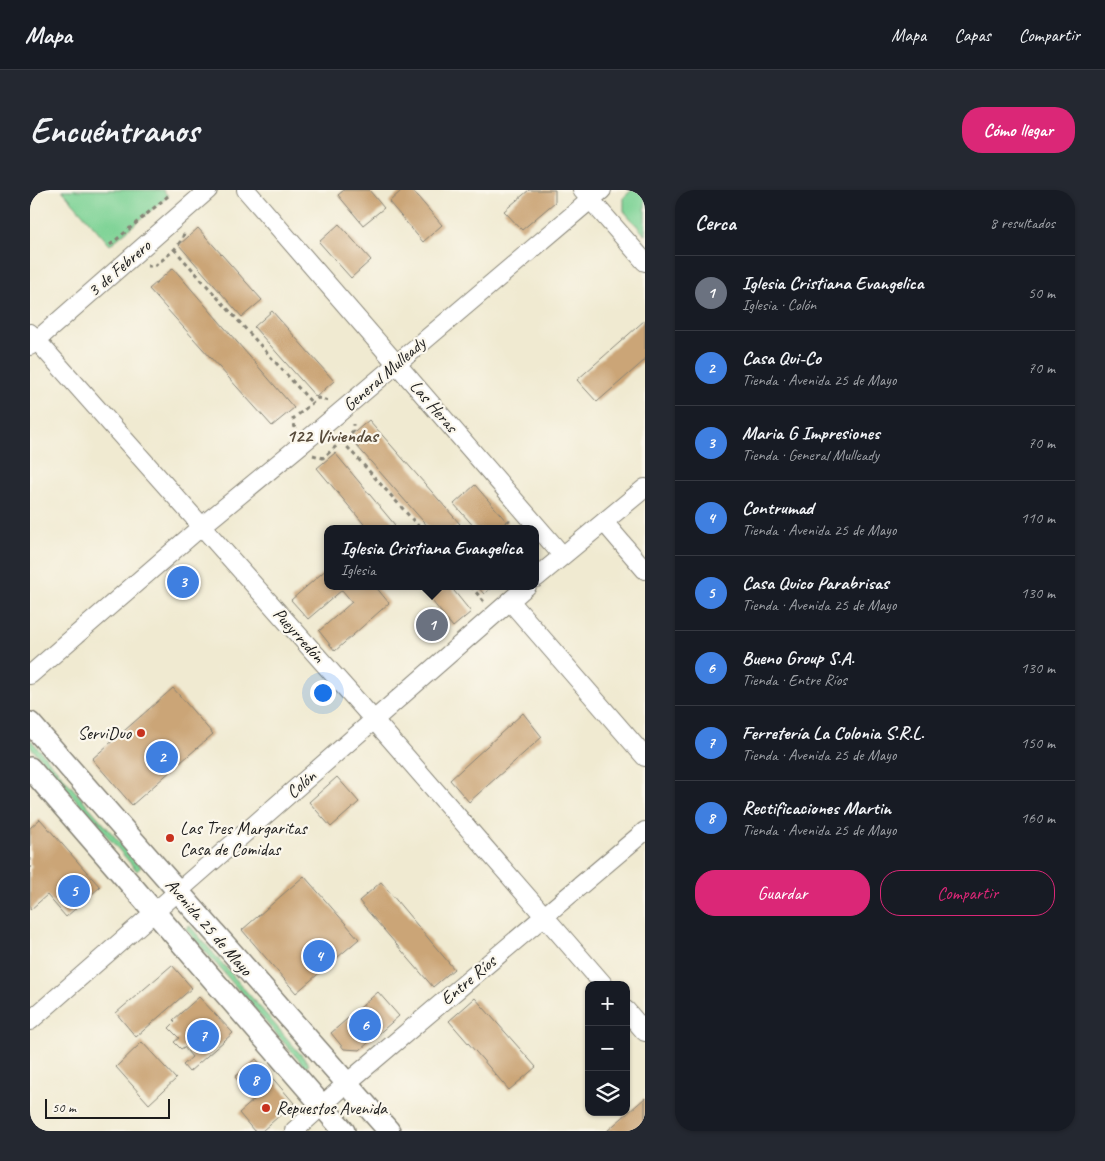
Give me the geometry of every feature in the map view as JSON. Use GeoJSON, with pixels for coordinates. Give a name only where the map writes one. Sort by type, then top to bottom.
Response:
{"type":"FeatureCollection","features":[{"type":"Feature","properties":{"kind":"main road","name":"Avenida 25 de Mayo"},"geometry":{"type":"LineString","coordinates":[[30,723],[389,1131]]}},
{"type":"Feature","properties":{"kind":"main road","name":"Avenida 25 de Mayo"},"geometry":{"type":"LineString","coordinates":[[30,768],[344,1131]]}},
{"type":"Feature","properties":{"kind":"street","name":"3 de Febrero"},"geometry":{"type":"LineString","coordinates":[[32,340],[208,190]]}},
{"type":"Feature","properties":{"kind":"street","name":"Las Heras"},"geometry":{"type":"LineString","coordinates":[[246,190],[536,525]]}},
{"type":"Feature","properties":{"kind":"street","name":"General Mulleady"},"geometry":{"type":"LineString","coordinates":[[30,675],[202,526],[320,429],[592,193]]}},
{"type":"Feature","properties":{"kind":"street"},"geometry":{"type":"LineString","coordinates":[[592,193],[645,262]]}},
{"type":"Feature","properties":{"kind":"street","name":"Pueyrredón"},"geometry":{"type":"LineString","coordinates":[[32,340],[202,526],[374,720],[601,981]]}},
{"type":"Feature","properties":{"kind":"street"},"geometry":{"type":"LineString","coordinates":[[539,575],[645,488]]}},
{"type":"Feature","properties":{"kind":"street"},"geometry":{"type":"LineString","coordinates":[[604,522],[645,570]]}},
{"type":"Feature","properties":{"kind":"street","name":"Las Heras"},"geometry":{"type":"LineString","coordinates":[[539,528],[562,555]]}},
{"type":"Feature","properties":{"kind":"street","name":"Colón"},"geometry":{"type":"LineString","coordinates":[[30,1021],[522,590]]}},
{"type":"Feature","properties":{"kind":"street"},"geometry":{"type":"LineString","coordinates":[[510,601],[645,758]]}},
{"type":"Feature","properties":{"kind":"street","name":"Entre Ríos"},"geometry":{"type":"LineString","coordinates":[[294,1131],[347,1083],[645,831]]}},
{"type":"Feature","properties":{"kind":"street"},"geometry":{"type":"LineString","coordinates":[[630,1015],[645,1032]]}},
{"type":"Feature","properties":{"kind":"path"},"geometry":{"type":"LineString","coordinates":[[110,245],[168,196]]}},
{"type":"Feature","properties":{"kind":"path"},"geometry":{"type":"LineString","coordinates":[[174,249],[312,403]]}},
{"type":"Feature","properties":{"kind":"path"},"geometry":{"type":"LineString","coordinates":[[290,435],[296,430],[293,419],[318,398],[329,401]]}},
{"type":"Feature","properties":{"kind":"path"},"geometry":{"type":"LineString","coordinates":[[309,458],[313,455],[322,458],[353,432],[353,420]]}},
{"type":"Feature","properties":{"kind":"path"},"geometry":{"type":"LineString","coordinates":[[342,441],[417,525]]}},
{"type":"Feature","properties":{"kind":"path"},"geometry":{"type":"LineString","coordinates":[[475,590],[486,603]]}},
{"type":"Feature","properties":{"kind":"green space"},"geometry":{"type":"Polygon","coordinates":[[[62,190],[163,190],[168,196],[110,245],[62,190]]]}},
{"type":"Feature","properties":{"kind":"green space"},"geometry":{"type":"Polygon","coordinates":[[[632,190],[645,190],[645,235],[624,211],[624,197],[632,190]]]}},
{"type":"Feature","properties":{"kind":"green space"},"geometry":{"type":"Polygon","coordinates":[[[30,739],[141,867],[137,871],[30,746],[30,739]]]}},
{"type":"Feature","properties":{"kind":"green space"},"geometry":{"type":"Polygon","coordinates":[[[189,925],[309,1064],[305,1067],[186,929],[189,925]]]}},
{"type":"Feature","properties":{"kind":"building"},"geometry":{"type":"Polygon","coordinates":[[[344,190],[369,190],[384,208],[363,225],[338,195],[344,190]]]}},
{"type":"Feature","properties":{"kind":"building"},"geometry":{"type":"Polygon","coordinates":[[[402,190],[412,190],[442,225],[423,242],[389,202],[402,190]]]}},
{"type":"Feature","properties":{"kind":"building"},"geometry":{"type":"Polygon","coordinates":[[[529,190],[555,190],[555,202],[522,230],[504,211],[529,190]]]}},
{"type":"Feature","properties":{"kind":"building"},"geometry":{"type":"Polygon","coordinates":[[[339,224],[371,260],[351,278],[319,242],[339,224]]]}},
{"type":"Feature","properties":{"kind":"building"},"geometry":{"type":"Polygon","coordinates":[[[198,228],[262,300],[242,317],[179,245],[198,228]]]}},
{"type":"Feature","properties":{"kind":"building"},"geometry":{"type":"Polygon","coordinates":[[[173,268],[294,408],[272,426],[149,289],[173,268]]]}},
{"type":"Feature","properties":{"kind":"building"},"geometry":{"type":"Polygon","coordinates":[[[272,311],[334,381],[316,397],[254,327],[272,311]]]}},
{"type":"Feature","properties":{"kind":"building"},"geometry":{"type":"Polygon","coordinates":[[[645,320],[645,360],[597,402],[577,380],[645,320]]]}},
{"type":"Feature","properties":{"kind":"building"},"geometry":{"type":"Polygon","coordinates":[[[369,420],[460,524],[426,525],[349,437],[369,420]]]}},
{"type":"Feature","properties":{"kind":"building"},"geometry":{"type":"Polygon","coordinates":[[[335,453],[395,525],[365,525],[317,468],[335,453]]]}},
{"type":"Feature","properties":{"kind":"building"},"geometry":{"type":"Polygon","coordinates":[[[475,485],[507,522],[504,525],[472,525],[454,504],[475,485]]]}},
{"type":"Feature","properties":{"kind":"building"},"geometry":{"type":"Polygon","coordinates":[[[324,571],[324,590],[342,590],[308,619],[291,600],[324,571]]]}},
{"type":"Feature","properties":{"kind":"building"},"geometry":{"type":"Polygon","coordinates":[[[342,590],[378,590],[389,603],[335,651],[319,631],[352,602],[342,590]]]}},
{"type":"Feature","properties":{"kind":"building"},"geometry":{"type":"Polygon","coordinates":[[[423,590],[453,590],[471,612],[453,627],[423,590]]]}},
{"type":"Feature","properties":{"kind":"building"},"geometry":{"type":"Polygon","coordinates":[[[480,590],[488,590],[484,594],[480,590]]]}},
{"type":"Feature","properties":{"kind":"building"},"geometry":{"type":"Polygon","coordinates":[[[173,688],[213,734],[132,805],[92,759],[173,688]]]}},
{"type":"Feature","properties":{"kind":"building"},"geometry":{"type":"Polygon","coordinates":[[[523,713],[542,737],[469,802],[450,780],[523,713]]]}},
{"type":"Feature","properties":{"kind":"building"},"geometry":{"type":"Polygon","coordinates":[[[337,777],[359,802],[331,827],[309,802],[337,777]]]}},
{"type":"Feature","properties":{"kind":"building"},"geometry":{"type":"Polygon","coordinates":[[[40,819],[100,887],[66,917],[47,895],[30,910],[30,869],[32,867],[30,865],[30,828],[40,819]]]}},
{"type":"Feature","properties":{"kind":"building"},"geometry":{"type":"Polygon","coordinates":[[[304,876],[359,939],[296,993],[242,930],[304,876]]]}},
{"type":"Feature","properties":{"kind":"building"},"geometry":{"type":"Polygon","coordinates":[[[381,882],[454,969],[433,987],[359,901],[381,882]]]}},
{"type":"Feature","properties":{"kind":"building"},"geometry":{"type":"Polygon","coordinates":[[[172,965],[192,988],[136,1037],[116,1013],[172,965]]]}},
{"type":"Feature","properties":{"kind":"building"},"geometry":{"type":"Polygon","coordinates":[[[378,992],[399,1016],[360,1050],[344,1049],[331,1033],[378,992]]]}},
{"type":"Feature","properties":{"kind":"building"},"geometry":{"type":"Polygon","coordinates":[[[199,997],[233,1033],[189,1072],[183,1065],[192,1057],[184,1047],[181,1049],[174,1042],[179,1038],[169,1028],[175,1022],[173,1020],[199,997]]]}},
{"type":"Feature","properties":{"kind":"building"},"geometry":{"type":"Polygon","coordinates":[[[475,998],[536,1067],[509,1090],[449,1021],[475,998]]]}},
{"type":"Feature","properties":{"kind":"building"},"geometry":{"type":"Polygon","coordinates":[[[142,1042],[176,1079],[149,1104],[116,1067],[142,1042]]]}},
{"type":"Feature","properties":{"kind":"building","name":"Repuestos Avenida"},"geometry":{"type":"Polygon","coordinates":[[[256,1059],[294,1103],[262,1131],[254,1131],[239,1113],[254,1100],[235,1077],[256,1059]]]}},
{"type":"Feature","properties":{"kind":"building"},"geometry":{"type":"Polygon","coordinates":[[[645,1098],[645,1131],[607,1131],[624,1116],[630,1116],[630,1111],[645,1098]]]}},
{"type":"Feature","properties":{"kind":"place","name":"Maria G Impresiones"},"geometry":{"type":"Point","coordinates":[183,582]}},
{"type":"Feature","properties":{"kind":"place","name":"Iglesia Cristiana Evangelica"},"geometry":{"type":"Point","coordinates":[432,625]}},
{"type":"Feature","properties":{"kind":"place","name":"ServiDuo"},"geometry":{"type":"Point","coordinates":[141,733]}},
{"type":"Feature","properties":{"kind":"place","name":"Casa Qui-Co"},"geometry":{"type":"Point","coordinates":[162,757]}},
{"type":"Feature","properties":{"kind":"place","name":"Las Tres Margaritas Casa de Comidas"},"geometry":{"type":"Point","coordinates":[170,838]}},
{"type":"Feature","properties":{"kind":"place","name":"Casa Quico Parabrisas"},"geometry":{"type":"Point","coordinates":[74,891]}},
{"type":"Feature","properties":{"kind":"place","name":"Contrumad"},"geometry":{"type":"Point","coordinates":[319,956]}},
{"type":"Feature","properties":{"kind":"place","name":"Bueno Group S.A."},"geometry":{"type":"Point","coordinates":[365,1025]}},
{"type":"Feature","properties":{"kind":"place","name":"Ferretería La Colonia S.R.L."},"geometry":{"type":"Point","coordinates":[203,1036]}},
{"type":"Feature","properties":{"kind":"place","name":"Rectificaciones Martin"},"geometry":{"type":"Point","coordinates":[255,1080]}},
{"type":"Feature","properties":{"kind":"place","name":"Repuestos Avenida"},"geometry":{"type":"Point","coordinates":[266,1108]}},
{"type":"Feature","properties":{"kind":"district","name":"122 Viviendas"},"geometry":{"type":"Point","coordinates":[332,436]}}]}
